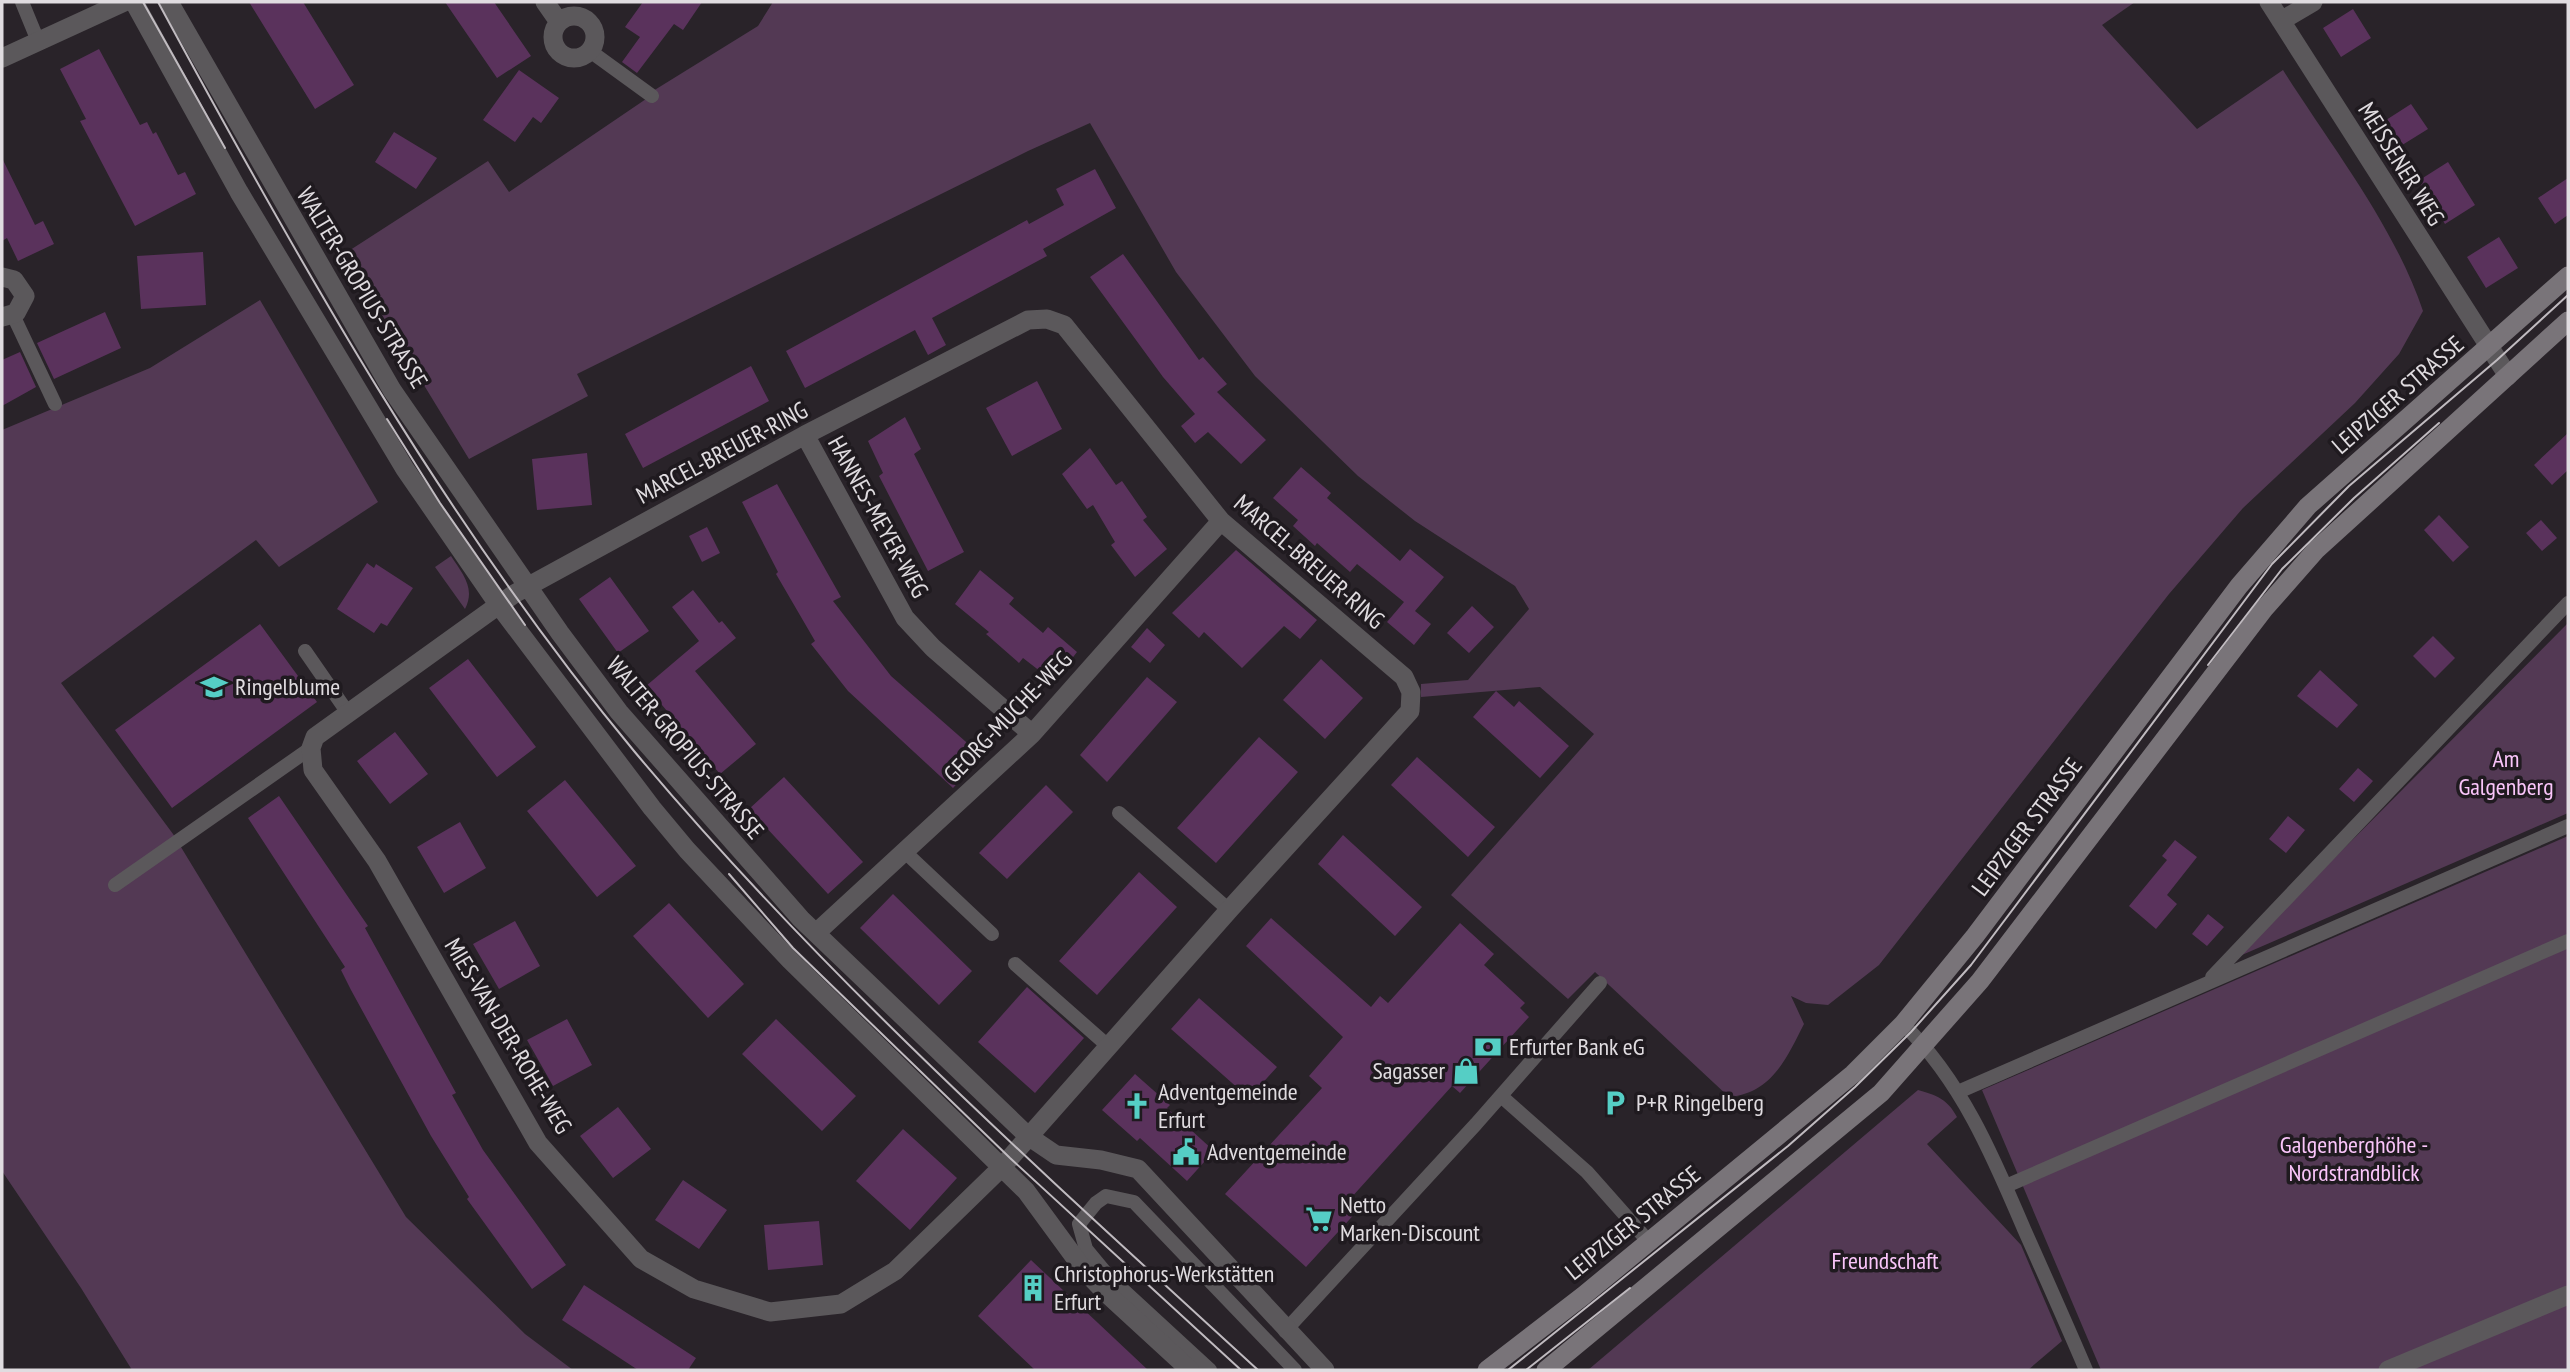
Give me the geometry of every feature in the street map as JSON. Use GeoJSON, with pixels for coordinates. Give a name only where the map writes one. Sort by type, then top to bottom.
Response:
{"type":"FeatureCollection","features":[{"type":"Feature","properties":{"kind":"main road","name":"LEIPZIGER STRASSE"},"geometry":{"type":"LineString","coordinates":[[1487,1370],[1649,1242],[1853,1074],[1903,1024],[1983,926],[2239,586],[2308,506],[2490,348],[2568,276]]}},
{"type":"Feature","properties":{"kind":"main road"},"geometry":{"type":"LineString","coordinates":[[1546,1370],[1881,1093],[1980,981],[2264,609],[2316,550],[2568,321]]}},
{"type":"Feature","properties":{"kind":"street"},"geometry":{"type":"LineString","coordinates":[[2,58],[124,2]]}},
{"type":"Feature","properties":{"kind":"street","name":"WALTER-GROPIUS-STRASSE"},"geometry":{"type":"LineString","coordinates":[[134,2],[239,192],[360,398],[514,594],[730,841],[816,933],[1028,1136],[1056,1155],[1101,1160],[1138,1169],[1285,1331],[1325,1370]]}},
{"type":"Feature","properties":{"kind":"street","name":"WALTER-GROPIUS-STRASSE"},"geometry":{"type":"LineString","coordinates":[[169,2],[392,390],[514,594],[687,850],[790,960],[1026,1191],[1084,1270],[1190,1370]]}},
{"type":"Feature","properties":{"kind":"street"},"geometry":{"type":"LineString","coordinates":[[545,2],[559,22]]}},
{"type":"Feature","properties":{"kind":"street"},"geometry":{"type":"LineString","coordinates":[[2272,7],[2313,2]]}},
{"type":"Feature","properties":{"kind":"street","name":"MEISSENER WEG"},"geometry":{"type":"LineString","coordinates":[[2272,7],[2508,376]]}},
{"type":"Feature","properties":{"kind":"street"},"geometry":{"type":"LineString","coordinates":[[573,16],[588,22],[595,36],[590,51],[578,58],[559,53],[552,41],[559,22],[573,16]]}},
{"type":"Feature","properties":{"kind":"street"},"geometry":{"type":"LineString","coordinates":[[2,278],[14,280],[23,289],[24,303],[7,316]]}},
{"type":"Feature","properties":{"kind":"street","name":"MARCEL-BREUER-RING"},"geometry":{"type":"LineString","coordinates":[[514,594],[805,435],[1028,320],[1047,319],[1064,325],[1220,521],[1404,677],[1411,692],[1410,711],[1229,910],[1002,1167]]}},
{"type":"Feature","properties":{"kind":"street","name":"HANNES-MEYER-WEG"},"geometry":{"type":"LineString","coordinates":[[805,435],[905,618],[933,648],[1032,734]]}},
{"type":"Feature","properties":{"kind":"street","name":"GEORG-MUCHE-WEG"},"geometry":{"type":"LineString","coordinates":[[816,933],[1032,734],[1220,521]]}},
{"type":"Feature","properties":{"kind":"street"},"geometry":{"type":"LineString","coordinates":[[311,748],[315,737],[514,594]]}},
{"type":"Feature","properties":{"kind":"street","name":"MIES-VAN-DER-ROHE-WEG"},"geometry":{"type":"LineString","coordinates":[[311,748],[313,770],[377,862],[538,1143],[641,1259],[694,1289],[770,1312],[841,1304],[890,1276],[1002,1167]]}},
{"type":"Feature","properties":{"kind":"street"},"geometry":{"type":"LineString","coordinates":[[2388,1370],[2568,1294]]}},
{"type":"Feature","properties":{"kind":"lane"},"geometry":{"type":"LineString","coordinates":[[22,2],[38,41]]}},
{"type":"Feature","properties":{"kind":"lane"},"geometry":{"type":"LineString","coordinates":[[590,51],[652,96]]}},
{"type":"Feature","properties":{"kind":"lane"},"geometry":{"type":"LineString","coordinates":[[7,316],[55,404]]}},
{"type":"Feature","properties":{"kind":"lane"},"geometry":{"type":"LineString","coordinates":[[2208,981],[2568,603]]}},
{"type":"Feature","properties":{"kind":"lane"},"geometry":{"type":"LineString","coordinates":[[305,651],[348,713]]}},
{"type":"Feature","properties":{"kind":"lane"},"geometry":{"type":"LineString","coordinates":[[115,885],[311,748]]}},
{"type":"Feature","properties":{"kind":"lane"},"geometry":{"type":"LineString","coordinates":[[1119,813],[1229,910]]}},
{"type":"Feature","properties":{"kind":"lane"},"geometry":{"type":"LineString","coordinates":[[1958,1092],[2568,826]]}},
{"type":"Feature","properties":{"kind":"lane"},"geometry":{"type":"LineString","coordinates":[[905,852],[992,934]]}},
{"type":"Feature","properties":{"kind":"lane"},"geometry":{"type":"LineString","coordinates":[[2006,1186],[2568,941]]}},
{"type":"Feature","properties":{"kind":"lane"},"geometry":{"type":"LineString","coordinates":[[1016,964],[1108,1046]]}},
{"type":"Feature","properties":{"kind":"lane"},"geometry":{"type":"LineString","coordinates":[[1285,1331],[1501,1096],[1600,983]]}},
{"type":"Feature","properties":{"kind":"lane"},"geometry":{"type":"LineString","coordinates":[[1903,1024],[1958,1092],[2006,1186],[2086,1370]]}},
{"type":"Feature","properties":{"kind":"lane"},"geometry":{"type":"LineString","coordinates":[[1501,1096],[1587,1172],[1649,1242]]}},
{"type":"Feature","properties":{"kind":"lane"},"geometry":{"type":"LineString","coordinates":[[1210,1370],[1110,1278],[1086,1249],[1080,1224],[1096,1203],[1106,1196],[1134,1202],[1295,1370]]}},
{"type":"Feature","properties":{"kind":"green space"},"geometry":{"type":"Polygon","coordinates":[[[773,2],[2135,2],[2102,25],[2197,129],[2283,70],[2379,217],[2411,279],[2423,311],[2399,354],[2355,403],[2243,508],[2169,594],[1879,965],[1828,1005],[1806,1003],[1791,996],[1804,1024],[1791,1050],[1767,1081],[1756,1089],[1729,1097],[1595,972],[1568,999],[1451,895],[1594,734],[1540,687],[1421,697],[1421,684],[1468,680],[1529,609],[1515,586],[1415,521],[1358,476],[1255,376],[1176,272],[1090,123],[577,374],[588,396],[469,459],[344,254],[488,161],[509,192],[646,99],[653,91],[758,26],[773,2]]]}},
{"type":"Feature","properties":{"kind":"green space"},"geometry":{"type":"Polygon","coordinates":[[[260,300],[378,502],[279,567],[256,540],[61,683],[173,834],[406,1217],[525,1334],[573,1370],[132,1370],[81,1288],[2,1171],[2,430],[150,368],[260,300]]]}},
{"type":"Feature","properties":{"kind":"green space"},"geometry":{"type":"Polygon","coordinates":[[[451,556],[468,587],[465,609],[435,567],[451,556]]]}},
{"type":"Feature","properties":{"kind":"green space","name":"Am Galgenberg"},"geometry":{"type":"Polygon","coordinates":[[[2568,623],[2568,813],[2235,958],[2568,623]]]}},
{"type":"Feature","properties":{"kind":"green space","name":"Galgenberghöhe - Nordstrandblick"},"geometry":{"type":"Polygon","coordinates":[[[2568,836],[2568,1370],[2101,1370],[1982,1090],[2568,836]]]}},
{"type":"Feature","properties":{"kind":"green space","name":"Freundschaft"},"geometry":{"type":"Polygon","coordinates":[[[1918,1090],[1941,1099],[1957,1117],[1927,1144],[2021,1245],[2062,1341],[2028,1370],[1588,1370],[1918,1090]]]}},
{"type":"Feature","properties":{"kind":"building"},"geometry":{"type":"Polygon","coordinates":[[[249,2],[303,2],[354,85],[315,109],[249,2]]]}},
{"type":"Feature","properties":{"kind":"building"},"geometry":{"type":"Polygon","coordinates":[[[445,2],[494,2],[531,56],[497,78],[445,2]]]}},
{"type":"Feature","properties":{"kind":"building"},"geometry":{"type":"Polygon","coordinates":[[[643,2],[702,2],[683,30],[674,24],[637,73],[622,62],[640,37],[625,27],[643,2]]]}},
{"type":"Feature","properties":{"kind":"building"},"geometry":{"type":"Polygon","coordinates":[[[2353,9],[2371,38],[2341,57],[2323,28],[2353,9]]]}},
{"type":"Feature","properties":{"kind":"building"},"geometry":{"type":"Polygon","coordinates":[[[99,49],[140,125],[147,122],[153,134],[156,132],[178,175],[185,172],[196,194],[135,226],[80,121],[86,119],[60,69],[99,49]]]}},
{"type":"Feature","properties":{"kind":"building"},"geometry":{"type":"Polygon","coordinates":[[[519,70],[559,98],[541,123],[533,117],[515,142],[483,120],[519,70]]]}},
{"type":"Feature","properties":{"kind":"building"},"geometry":{"type":"Polygon","coordinates":[[[2411,104],[2428,129],[2399,147],[2383,122],[2411,104]]]}},
{"type":"Feature","properties":{"kind":"building"},"geometry":{"type":"Polygon","coordinates":[[[394,132],[437,158],[416,189],[375,162],[394,132]]]}},
{"type":"Feature","properties":{"kind":"building"},"geometry":{"type":"Polygon","coordinates":[[[2,158],[35,225],[43,221],[54,244],[18,261],[7,238],[2,241],[2,158]]]}},
{"type":"Feature","properties":{"kind":"building"},"geometry":{"type":"Polygon","coordinates":[[[2448,162],[2475,205],[2445,224],[2418,181],[2448,162]]]}},
{"type":"Feature","properties":{"kind":"building"},"geometry":{"type":"Polygon","coordinates":[[[1095,169],[1116,208],[1043,249],[1047,256],[932,318],[946,345],[928,355],[915,330],[805,388],[786,351],[1027,220],[1029,224],[1064,205],[1056,189],[1095,169]]]}},
{"type":"Feature","properties":{"kind":"building"},"geometry":{"type":"Polygon","coordinates":[[[2568,178],[2568,215],[2555,224],[2538,198],[2568,178]]]}},
{"type":"Feature","properties":{"kind":"building"},"geometry":{"type":"Polygon","coordinates":[[[2499,237],[2518,268],[2486,288],[2467,257],[2499,237]]]}},
{"type":"Feature","properties":{"kind":"building"},"geometry":{"type":"Polygon","coordinates":[[[203,252],[206,305],[141,309],[137,256],[203,252]]]}},
{"type":"Feature","properties":{"kind":"building"},"geometry":{"type":"Polygon","coordinates":[[[1123,254],[1199,360],[1203,357],[1227,384],[1217,392],[1266,440],[1241,464],[1208,432],[1195,443],[1181,426],[1195,414],[1163,377],[1090,277],[1123,254]]]}},
{"type":"Feature","properties":{"kind":"building"},"geometry":{"type":"Polygon","coordinates":[[[105,312],[121,348],[54,379],[37,343],[105,312]]]}},
{"type":"Feature","properties":{"kind":"building"},"geometry":{"type":"Polygon","coordinates":[[[20,352],[36,387],[2,406],[2,360],[20,352]]]}},
{"type":"Feature","properties":{"kind":"building"},"geometry":{"type":"Polygon","coordinates":[[[751,366],[769,401],[643,468],[625,434],[751,366]]]}},
{"type":"Feature","properties":{"kind":"building"},"geometry":{"type":"Polygon","coordinates":[[[1037,381],[1062,429],[1012,456],[986,408],[1037,381]]]}},
{"type":"Feature","properties":{"kind":"building"},"geometry":{"type":"Polygon","coordinates":[[[905,417],[921,449],[914,454],[964,552],[928,571],[879,476],[883,473],[868,441],[905,417]]]}},
{"type":"Feature","properties":{"kind":"building"},"geometry":{"type":"Polygon","coordinates":[[[2568,433],[2568,470],[2552,485],[2534,465],[2568,433]]]}},
{"type":"Feature","properties":{"kind":"building"},"geometry":{"type":"Polygon","coordinates":[[[1090,448],[1116,485],[1122,481],[1147,517],[1143,520],[1167,549],[1135,577],[1111,545],[1115,542],[1093,505],[1087,509],[1062,474],[1090,448]]]}},
{"type":"Feature","properties":{"kind":"building"},"geometry":{"type":"Polygon","coordinates":[[[587,453],[592,505],[537,510],[532,459],[587,453]]]}},
{"type":"Feature","properties":{"kind":"building"},"geometry":{"type":"Polygon","coordinates":[[[1301,467],[1331,493],[1327,498],[1400,561],[1410,549],[1444,577],[1415,611],[1431,624],[1414,645],[1387,622],[1404,602],[1357,564],[1350,572],[1317,543],[1315,546],[1293,526],[1298,520],[1273,498],[1301,467]]]}},
{"type":"Feature","properties":{"kind":"building"},"geometry":{"type":"Polygon","coordinates":[[[777,484],[841,597],[833,601],[891,676],[982,756],[953,788],[848,691],[811,644],[815,641],[776,574],[778,572],[742,502],[777,484]]]}},
{"type":"Feature","properties":{"kind":"building"},"geometry":{"type":"Polygon","coordinates":[[[2439,515],[2469,547],[2453,562],[2424,530],[2439,515]]]}},
{"type":"Feature","properties":{"kind":"building"},"geometry":{"type":"Polygon","coordinates":[[[2541,520],[2557,538],[2542,551],[2526,533],[2541,520]]]}},
{"type":"Feature","properties":{"kind":"building"},"geometry":{"type":"Polygon","coordinates":[[[707,527],[720,553],[702,562],[689,536],[707,527]]]}},
{"type":"Feature","properties":{"kind":"building"},"geometry":{"type":"Polygon","coordinates":[[[1236,550],[1317,620],[1300,639],[1284,626],[1242,668],[1204,632],[1199,638],[1172,613],[1236,550]]]}},
{"type":"Feature","properties":{"kind":"building"},"geometry":{"type":"Polygon","coordinates":[[[367,563],[374,568],[376,564],[413,588],[387,626],[381,623],[374,633],[337,609],[367,563]]]}},
{"type":"Feature","properties":{"kind":"building"},"geometry":{"type":"Polygon","coordinates":[[[980,570],[1014,598],[1009,604],[1043,633],[1048,627],[1077,652],[1054,682],[1023,658],[1019,663],[986,634],[989,632],[955,604],[980,570]]]}},
{"type":"Feature","properties":{"kind":"building"},"geometry":{"type":"Polygon","coordinates":[[[610,577],[649,631],[618,653],[579,599],[610,577]]]}},
{"type":"Feature","properties":{"kind":"building"},"geometry":{"type":"Polygon","coordinates":[[[693,590],[719,623],[722,621],[736,638],[695,671],[756,744],[720,774],[646,686],[699,641],[672,607],[693,590]]]}},
{"type":"Feature","properties":{"kind":"building"},"geometry":{"type":"Polygon","coordinates":[[[1472,606],[1494,627],[1469,653],[1447,633],[1472,606]]]}},
{"type":"Feature","properties":{"kind":"building"},"geometry":{"type":"Polygon","coordinates":[[[260,624],[317,702],[172,808],[115,730],[260,624]]]}},
{"type":"Feature","properties":{"kind":"building"},"geometry":{"type":"Polygon","coordinates":[[[1147,628],[1165,645],[1150,663],[1131,647],[1147,628]]]}},
{"type":"Feature","properties":{"kind":"building"},"geometry":{"type":"Polygon","coordinates":[[[2433,636],[2455,658],[2435,678],[2413,656],[2433,636]]]}},
{"type":"Feature","properties":{"kind":"building"},"geometry":{"type":"Polygon","coordinates":[[[468,659],[536,747],[497,777],[429,688],[468,659]]]}},
{"type":"Feature","properties":{"kind":"building"},"geometry":{"type":"Polygon","coordinates":[[[1321,659],[1363,698],[1325,739],[1283,700],[1321,659]]]}},
{"type":"Feature","properties":{"kind":"building"},"geometry":{"type":"Polygon","coordinates":[[[2320,670],[2358,705],[2337,728],[2297,696],[2320,670]]]}},
{"type":"Feature","properties":{"kind":"building"},"geometry":{"type":"Polygon","coordinates":[[[1147,677],[1177,702],[1107,782],[1080,755],[1147,677]]]}},
{"type":"Feature","properties":{"kind":"building"},"geometry":{"type":"Polygon","coordinates":[[[1496,691],[1514,707],[1519,701],[1569,746],[1540,778],[1473,717],[1496,691]]]}},
{"type":"Feature","properties":{"kind":"building"},"geometry":{"type":"Polygon","coordinates":[[[395,732],[428,774],[390,804],[357,761],[395,732]]]}},
{"type":"Feature","properties":{"kind":"building"},"geometry":{"type":"Polygon","coordinates":[[[1259,737],[1298,772],[1216,863],[1177,828],[1259,737]]]}},
{"type":"Feature","properties":{"kind":"building"},"geometry":{"type":"Polygon","coordinates":[[[1417,757],[1495,827],[1468,857],[1391,785],[1417,757]]]}},
{"type":"Feature","properties":{"kind":"building"},"geometry":{"type":"Polygon","coordinates":[[[2358,768],[2373,781],[2354,802],[2339,789],[2358,768]]]}},
{"type":"Feature","properties":{"kind":"building"},"geometry":{"type":"Polygon","coordinates":[[[784,777],[863,862],[828,894],[749,809],[784,777]]]}},
{"type":"Feature","properties":{"kind":"building"},"geometry":{"type":"Polygon","coordinates":[[[565,780],[636,866],[597,897],[527,811],[565,780]]]}},
{"type":"Feature","properties":{"kind":"building"},"geometry":{"type":"Polygon","coordinates":[[[1046,785],[1073,812],[1007,879],[979,853],[1046,785]]]}},
{"type":"Feature","properties":{"kind":"building"},"geometry":{"type":"Polygon","coordinates":[[[279,796],[368,926],[365,928],[456,1093],[452,1095],[483,1150],[566,1265],[532,1289],[467,1199],[469,1197],[431,1136],[351,990],[341,970],[345,967],[248,818],[279,796]]]}},
{"type":"Feature","properties":{"kind":"building"},"geometry":{"type":"Polygon","coordinates":[[[2288,816],[2305,830],[2286,853],[2269,839],[2288,816]]]}},
{"type":"Feature","properties":{"kind":"building"},"geometry":{"type":"Polygon","coordinates":[[[460,822],[486,868],[444,893],[417,847],[460,822]]]}},
{"type":"Feature","properties":{"kind":"building"},"geometry":{"type":"Polygon","coordinates":[[[1343,835],[1422,907],[1395,936],[1318,864],[1343,835]]]}},
{"type":"Feature","properties":{"kind":"building"},"geometry":{"type":"Polygon","coordinates":[[[2175,840],[2197,857],[2167,895],[2177,904],[2156,929],[2129,906],[2167,860],[2162,856],[2175,840]]]}},
{"type":"Feature","properties":{"kind":"building"},"geometry":{"type":"Polygon","coordinates":[[[1139,872],[1177,907],[1097,995],[1059,961],[1139,872]]]}},
{"type":"Feature","properties":{"kind":"building"},"geometry":{"type":"Polygon","coordinates":[[[893,894],[972,971],[939,1005],[860,928],[893,894]]]}},
{"type":"Feature","properties":{"kind":"building"},"geometry":{"type":"Polygon","coordinates":[[[669,903],[744,984],[708,1018],[633,936],[669,903]]]}},
{"type":"Feature","properties":{"kind":"building"},"geometry":{"type":"Polygon","coordinates":[[[2208,914],[2224,927],[2207,946],[2192,934],[2208,914]]]}},
{"type":"Feature","properties":{"kind":"building"},"geometry":{"type":"Polygon","coordinates":[[[1271,918],[1371,1007],[1380,996],[1388,1003],[1460,923],[1494,954],[1484,965],[1525,1003],[1520,1008],[1529,1017],[1460,1093],[1452,1086],[1350,1199],[1360,1208],[1306,1267],[1225,1194],[1322,1088],[1309,1076],[1343,1037],[1246,946],[1271,918]]]}},
{"type":"Feature","properties":{"kind":"building"},"geometry":{"type":"Polygon","coordinates":[[[515,921],[540,966],[499,989],[473,944],[515,921]]]}},
{"type":"Feature","properties":{"kind":"building"},"geometry":{"type":"Polygon","coordinates":[[[1027,987],[1084,1038],[1035,1093],[978,1042],[1027,987]]]}},
{"type":"Feature","properties":{"kind":"building"},"geometry":{"type":"Polygon","coordinates":[[[1199,998],[1277,1067],[1249,1098],[1171,1029],[1199,998]]]}},
{"type":"Feature","properties":{"kind":"building"},"geometry":{"type":"Polygon","coordinates":[[[567,1019],[592,1065],[553,1086],[527,1040],[567,1019]]]}},
{"type":"Feature","properties":{"kind":"building"},"geometry":{"type":"Polygon","coordinates":[[[776,1019],[856,1096],[822,1131],[742,1054],[776,1019]]]}},
{"type":"Feature","properties":{"kind":"building"},"geometry":{"type":"Polygon","coordinates":[[[1135,1074],[1170,1105],[1167,1108],[1214,1151],[1187,1181],[1140,1138],[1137,1141],[1102,1110],[1135,1074]]]}},
{"type":"Feature","properties":{"kind":"building"},"geometry":{"type":"Polygon","coordinates":[[[618,1107],[651,1149],[613,1178],[580,1136],[618,1107]]]}},
{"type":"Feature","properties":{"kind":"building"},"geometry":{"type":"Polygon","coordinates":[[[903,1129],[957,1178],[910,1230],[856,1181],[903,1129]]]}},
{"type":"Feature","properties":{"kind":"building"},"geometry":{"type":"Polygon","coordinates":[[[683,1180],[727,1210],[699,1249],[655,1220],[683,1180]]]}},
{"type":"Feature","properties":{"kind":"building"},"geometry":{"type":"Polygon","coordinates":[[[819,1221],[823,1265],[768,1270],[764,1225],[819,1221]]]}},
{"type":"Feature","properties":{"kind":"building","name":"Christophorus-Werkstätten Erfurt"},"geometry":{"type":"Polygon","coordinates":[[[1031,1260],[1148,1370],[1035,1370],[978,1316],[1031,1260]]]}},
{"type":"Feature","properties":{"kind":"building"},"geometry":{"type":"Polygon","coordinates":[[[584,1285],[696,1358],[688,1370],[638,1370],[562,1320],[584,1285]]]}},
{"type":"Feature","properties":{"kind":"tram line"},"geometry":{"type":"LineString","coordinates":[[143,2],[225,148]]}},
{"type":"Feature","properties":{"kind":"tram line"},"geometry":{"type":"LineString","coordinates":[[158,2],[320,293],[437,482],[565,664],[634,751],[780,915],[857,994],[1015,1146],[1258,1370]]}},
{"type":"Feature","properties":{"kind":"tram line"},"geometry":{"type":"LineString","coordinates":[[1508,1370],[1788,1146],[1855,1087],[1911,1032],[1971,965],[2272,564],[2349,486],[2497,360],[2568,295]]}},
{"type":"Feature","properties":{"kind":"tram line"},"geometry":{"type":"LineString","coordinates":[[387,419],[440,503],[525,625]]}},
{"type":"Feature","properties":{"kind":"tram line"},"geometry":{"type":"LineString","coordinates":[[2208,665],[2282,569],[2354,498],[2439,423]]}},
{"type":"Feature","properties":{"kind":"tram line"},"geometry":{"type":"LineString","coordinates":[[729,874],[793,948],[1010,1158],[1241,1370]]}},
{"type":"Feature","properties":{"kind":"tram line"},"geometry":{"type":"LineString","coordinates":[[1526,1370],[1630,1288]]}},
{"type":"Feature","properties":{"kind":"place","name":"Ringelblume"},"geometry":{"type":"Point","coordinates":[214,687]}},
{"type":"Feature","properties":{"kind":"place","name":"Erfurter Bank eG"},"geometry":{"type":"Point","coordinates":[1488,1047]}},
{"type":"Feature","properties":{"kind":"place","name":"Sagasser"},"geometry":{"type":"Point","coordinates":[1466,1071]}},
{"type":"Feature","properties":{"kind":"place","name":"P+R Ringelberg"},"geometry":{"type":"Point","coordinates":[1615,1103]}},
{"type":"Feature","properties":{"kind":"place","name":"Adventgemeinde Erfurt"},"geometry":{"type":"Point","coordinates":[1137,1106]}},
{"type":"Feature","properties":{"kind":"place","name":"Adventgemeinde"},"geometry":{"type":"Point","coordinates":[1186,1152]}},
{"type":"Feature","properties":{"kind":"place","name":"Netto Marken-Discount"},"geometry":{"type":"Point","coordinates":[1319,1219]}},
{"type":"Feature","properties":{"kind":"place","name":"Christophorus-Werkstätten Erfurt"},"geometry":{"type":"Point","coordinates":[1033,1288]}}]}
